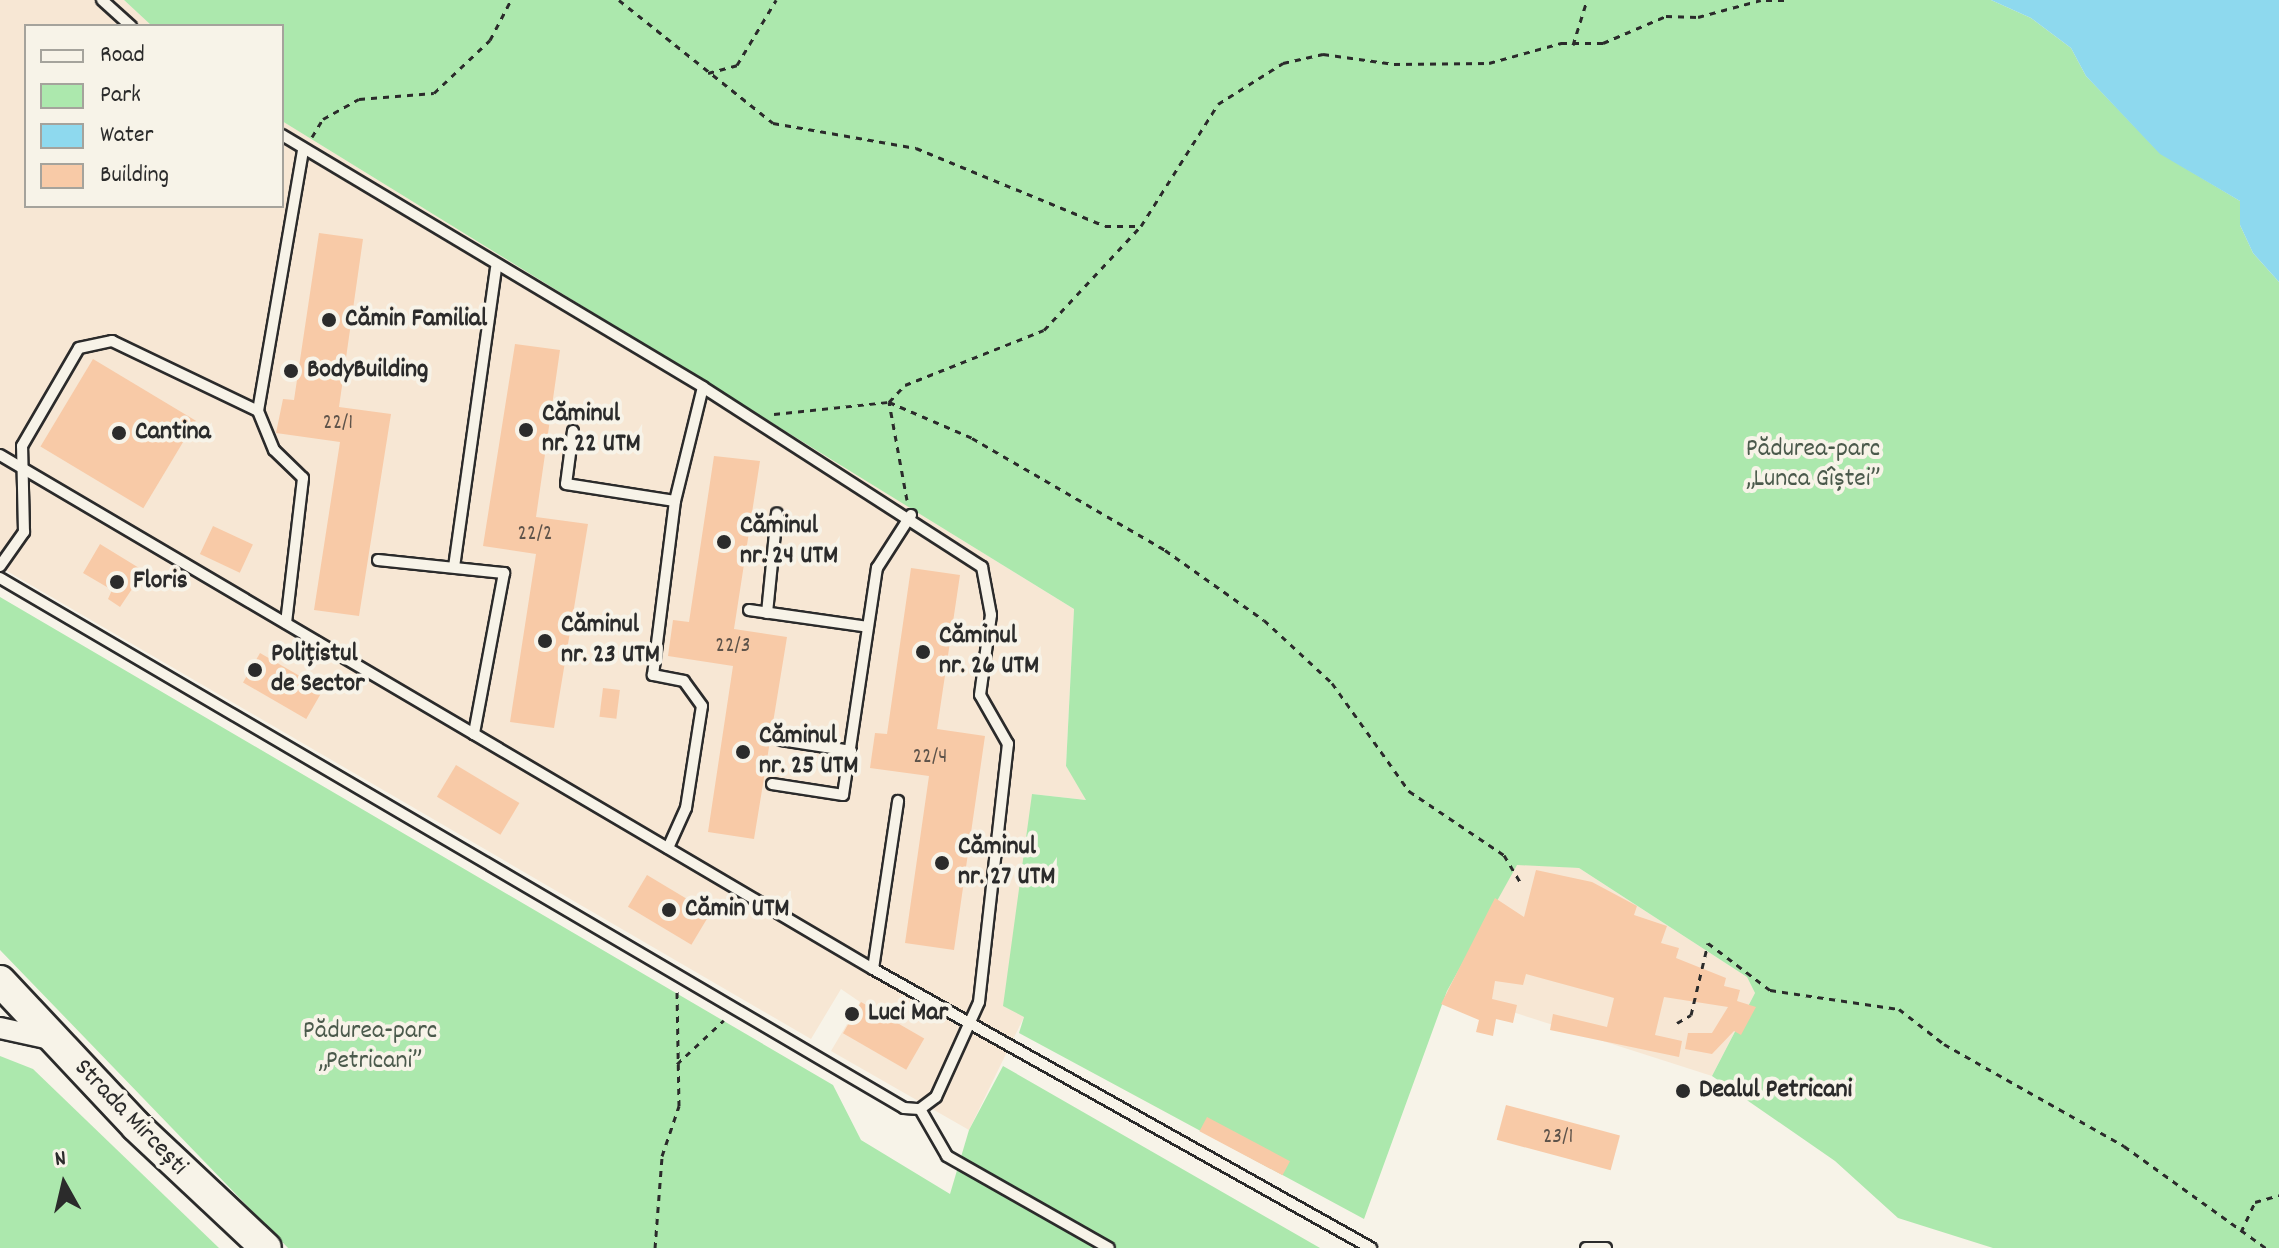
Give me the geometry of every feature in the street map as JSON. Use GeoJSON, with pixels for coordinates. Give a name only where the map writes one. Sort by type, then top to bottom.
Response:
{"type":"FeatureCollection","features":[{"type":"Feature","properties":{"kind":"main road","name":"Strada Mircești"},"geometry":{"type":"LineString","coordinates":[[0,981],[56,1041],[266,1248]]}},
{"type":"Feature","properties":{"kind":"street"},"geometry":{"type":"LineString","coordinates":[[0,1028],[56,1041]]}},
{"type":"Feature","properties":{"kind":"lane"},"geometry":{"type":"LineString","coordinates":[[102,0],[129,24]]}},
{"type":"Feature","properties":{"kind":"lane"},"geometry":{"type":"LineString","coordinates":[[0,578],[904,1108],[920,1109],[936,1097],[972,1025],[1008,744],[978,677],[990,584],[969,553],[703,387],[496,268],[284,136]]}},
{"type":"Feature","properties":{"kind":"lane"},"geometry":{"type":"LineString","coordinates":[[286,623],[303,478],[274,450],[258,411],[303,150]]}},
{"type":"Feature","properties":{"kind":"lane"},"geometry":{"type":"LineString","coordinates":[[454,567],[496,268]]}},
{"type":"Feature","properties":{"kind":"lane"},"geometry":{"type":"LineString","coordinates":[[0,566],[24,532],[21,467],[26,436],[79,348],[95,342],[112,341],[258,411]]}},
{"type":"Feature","properties":{"kind":"lane"},"geometry":{"type":"LineString","coordinates":[[668,848],[686,808],[702,706],[684,681],[653,675],[675,501],[703,387]]}},
{"type":"Feature","properties":{"kind":"lane"},"geometry":{"type":"LineString","coordinates":[[573,431],[566,484],[675,501]]}},
{"type":"Feature","properties":{"kind":"lane"},"geometry":{"type":"LineString","coordinates":[[0,455],[873,969],[1371,1248]]}},
{"type":"Feature","properties":{"kind":"lane"},"geometry":{"type":"LineString","coordinates":[[767,613],[777,513]]}},
{"type":"Feature","properties":{"kind":"lane"},"geometry":{"type":"LineString","coordinates":[[772,784],[843,795],[881,557],[911,515]]}},
{"type":"Feature","properties":{"kind":"lane"},"geometry":{"type":"LineString","coordinates":[[378,560],[504,573],[474,734]]}},
{"type":"Feature","properties":{"kind":"lane"},"geometry":{"type":"LineString","coordinates":[[749,610],[868,627]]}},
{"type":"Feature","properties":{"kind":"lane"},"geometry":{"type":"LineString","coordinates":[[781,740],[851,751]]}},
{"type":"Feature","properties":{"kind":"lane"},"geometry":{"type":"LineString","coordinates":[[873,969],[898,801]]}},
{"type":"Feature","properties":{"kind":"lane"},"geometry":{"type":"LineString","coordinates":[[920,1109],[947,1156],[1109,1248]]}},
{"type":"Feature","properties":{"kind":"lane"},"geometry":{"type":"LineString","coordinates":[[1586,1248],[1606,1248]]}},
{"type":"Feature","properties":{"kind":"path"},"geometry":{"type":"LineString","coordinates":[[303,150],[323,119],[359,99],[434,93],[490,40],[511,0]]}},
{"type":"Feature","properties":{"kind":"path"},"geometry":{"type":"LineString","coordinates":[[619,0],[773,123],[916,148],[1105,226],[1141,226]]}},
{"type":"Feature","properties":{"kind":"path"},"geometry":{"type":"LineString","coordinates":[[708,73],[737,65],[776,0]]}},
{"type":"Feature","properties":{"kind":"path"},"geometry":{"type":"LineString","coordinates":[[1573,45],[1587,0]]}},
{"type":"Feature","properties":{"kind":"path"},"geometry":{"type":"LineString","coordinates":[[889,402],[905,385],[1044,330],[1141,226],[1218,104],[1283,63],[1323,54],[1452,65],[1603,43],[1666,16],[1698,17],[1763,0],[1785,0]]}},
{"type":"Feature","properties":{"kind":"path"},"geometry":{"type":"LineString","coordinates":[[889,402],[911,515]]}},
{"type":"Feature","properties":{"kind":"path"},"geometry":{"type":"LineString","coordinates":[[763,411],[889,402],[972,438],[1165,550],[1264,620],[1332,683],[1409,791],[1504,855],[1522,885]]}},
{"type":"Feature","properties":{"kind":"path"},"geometry":{"type":"LineString","coordinates":[[1677,1023],[1691,1015],[1708,943],[1770,990],[1899,1009],[1944,1044],[2124,1146],[2266,1248]]}},
{"type":"Feature","properties":{"kind":"path"},"geometry":{"type":"LineString","coordinates":[[655,1248],[662,1156],[679,1106],[677,973]]}},
{"type":"Feature","properties":{"kind":"path"},"geometry":{"type":"LineString","coordinates":[[677,1064],[736,1008]]}},
{"type":"Feature","properties":{"kind":"path"},"geometry":{"type":"LineString","coordinates":[[2241,1232],[2255,1202],[2279,1195]]}},
{"type":"Feature","properties":{"kind":"shaded area"},"geometry":{"type":"Polygon","coordinates":[[[0,0],[124,0],[150,24],[24,24],[24,208],[284,208],[284,122],[1074,609],[1066,766],[1087,800],[1032,794],[1024,1017],[969,1130],[831,1051],[860,1002],[841,989],[811,1039],[0,567],[0,0]]]}},
{"type":"Feature","properties":{"kind":"shaded area"},"geometry":{"type":"Polygon","coordinates":[[[1517,864],[1579,868],[1747,977],[1755,993],[1712,1076],[1447,991],[1517,864]]]}},
{"type":"Feature","properties":{"kind":"green space","name":"Pădurea-parc „Lunca Gîștei”"},"geometry":{"type":"Polygon","coordinates":[[[124,0],[1991,0],[2031,18],[2071,48],[2086,76],[2160,153],[2240,201],[2240,225],[2253,253],[2279,282],[2279,1248],[1993,1248],[1898,1218],[1835,1161],[1712,1076],[1755,993],[1747,977],[1579,868],[1517,865],[1447,991],[1364,1219],[1019,1033],[1024,1017],[1003,1006],[1032,794],[1086,800],[1066,766],[1074,609],[284,122],[284,24],[150,24],[124,0]]]}},
{"type":"Feature","properties":{"kind":"green space","name":"Pădurea-parc „Petricani”"},"geometry":{"type":"Polygon","coordinates":[[[0,597],[833,1085],[861,1140],[950,1194],[969,1130],[1003,1066],[1320,1248],[288,1248],[0,950],[0,597]]]}},
{"type":"Feature","properties":{"kind":"green space"},"geometry":{"type":"Polygon","coordinates":[[[0,1056],[33,1069],[219,1248],[0,1248],[0,1056]]]}},
{"type":"Feature","properties":{"kind":"water"},"geometry":{"type":"Polygon","coordinates":[[[1991,0],[2279,0],[2279,282],[2253,253],[2240,225],[2240,201],[2160,154],[2086,76],[2071,48],[2031,18],[1991,0]]]}},
{"type":"Feature","properties":{"kind":"building"},"geometry":{"type":"Polygon","coordinates":[[[319,233],[363,239],[339,407],[391,414],[359,616],[314,610],[340,442],[276,433],[283,399],[294,400],[319,233]]]}},
{"type":"Feature","properties":{"kind":"building"},"geometry":{"type":"Polygon","coordinates":[[[515,344],[560,350],[536,517],[588,524],[554,728],[510,722],[536,554],[483,546],[515,344]]]}},
{"type":"Feature","properties":{"kind":"building","name":"Cantina"},"geometry":{"type":"Polygon","coordinates":[[[93,359],[196,421],[143,508],[40,446],[93,359]]]}},
{"type":"Feature","properties":{"kind":"building"},"geometry":{"type":"Polygon","coordinates":[[[714,456],[760,461],[734,629],[787,637],[754,839],[708,832],[733,666],[668,656],[673,620],[689,622],[714,456]]]}},
{"type":"Feature","properties":{"kind":"building"},"geometry":{"type":"Polygon","coordinates":[[[213,526],[253,545],[240,573],[200,554],[213,526]]]}},
{"type":"Feature","properties":{"kind":"building","name":"Floris"},"geometry":{"type":"Polygon","coordinates":[[[100,544],[144,571],[120,607],[108,599],[112,590],[83,573],[100,544]]]}},
{"type":"Feature","properties":{"kind":"building"},"geometry":{"type":"Polygon","coordinates":[[[911,568],[960,575],[937,729],[985,736],[954,950],[905,943],[929,776],[870,768],[875,733],[887,734],[911,568]]]}},
{"type":"Feature","properties":{"kind":"building"},"geometry":{"type":"Polygon","coordinates":[[[260,653],[323,690],[306,719],[243,682],[260,653]]]}},
{"type":"Feature","properties":{"kind":"building"},"geometry":{"type":"Polygon","coordinates":[[[603,688],[620,690],[616,719],[599,717],[603,688]]]}},
{"type":"Feature","properties":{"kind":"building"},"geometry":{"type":"Polygon","coordinates":[[[456,765],[519,803],[500,835],[437,797],[456,765]]]}},
{"type":"Feature","properties":{"kind":"building"},"geometry":{"type":"Polygon","coordinates":[[[1536,870],[1592,882],[1637,906],[1634,915],[1667,926],[1661,943],[1679,948],[1676,958],[1726,978],[1724,986],[1740,990],[1737,1001],[1756,1007],[1741,1035],[1734,1031],[1712,1054],[1685,1049],[1688,1033],[1712,1033],[1728,1007],[1664,997],[1655,1035],[1682,1041],[1679,1057],[1550,1030],[1553,1014],[1607,1027],[1614,998],[1526,974],[1523,985],[1495,981],[1492,999],[1517,1005],[1513,1023],[1496,1019],[1493,1036],[1476,1032],[1479,1020],[1441,1004],[1495,898],[1524,917],[1536,870]]]}},
{"type":"Feature","properties":{"kind":"building","name":"Cămin UTM"},"geometry":{"type":"Polygon","coordinates":[[[647,875],[710,913],[691,945],[628,907],[647,875]]]}},
{"type":"Feature","properties":{"kind":"building"},"geometry":{"type":"Polygon","coordinates":[[[861,1002],[924,1038],[906,1070],[843,1033],[861,1002]]]}},
{"type":"Feature","properties":{"kind":"building"},"geometry":{"type":"Polygon","coordinates":[[[1506,1105],[1620,1136],[1611,1170],[1497,1140],[1506,1105]]]}},
{"type":"Feature","properties":{"kind":"building"},"geometry":{"type":"Polygon","coordinates":[[[1207,1117],[1290,1161],[1282,1175],[1199,1131],[1207,1117]]]}},
{"type":"Feature","properties":{"kind":"place","name":"Cămin Familial"},"geometry":{"type":"Point","coordinates":[329,320]}},
{"type":"Feature","properties":{"kind":"place","name":"BodyBuilding"},"geometry":{"type":"Point","coordinates":[291,371]}},
{"type":"Feature","properties":{"kind":"place","name":"Căminul nr. 22 UTM"},"geometry":{"type":"Point","coordinates":[526,430]}},
{"type":"Feature","properties":{"kind":"place","name":"Cantina"},"geometry":{"type":"Point","coordinates":[119,433]}},
{"type":"Feature","properties":{"kind":"place","name":"Căminul nr. 24 UTM"},"geometry":{"type":"Point","coordinates":[724,542]}},
{"type":"Feature","properties":{"kind":"place","name":"Floris"},"geometry":{"type":"Point","coordinates":[117,582]}},
{"type":"Feature","properties":{"kind":"place","name":"Căminul nr. 23 UTM"},"geometry":{"type":"Point","coordinates":[545,641]}},
{"type":"Feature","properties":{"kind":"place","name":"Căminul nr. 26 UTM"},"geometry":{"type":"Point","coordinates":[923,652]}},
{"type":"Feature","properties":{"kind":"place","name":"Polițistul de Sector"},"geometry":{"type":"Point","coordinates":[255,670]}},
{"type":"Feature","properties":{"kind":"place","name":"Căminul nr. 25 UTM"},"geometry":{"type":"Point","coordinates":[743,752]}},
{"type":"Feature","properties":{"kind":"place","name":"Căminul nr. 27 UTM"},"geometry":{"type":"Point","coordinates":[942,863]}},
{"type":"Feature","properties":{"kind":"place","name":"Cămin UTM"},"geometry":{"type":"Point","coordinates":[669,910]}},
{"type":"Feature","properties":{"kind":"place","name":"Luci Mar"},"geometry":{"type":"Point","coordinates":[852,1014]}},
{"type":"Feature","properties":{"kind":"place","name":"Dealul Petricani"},"geometry":{"type":"Point","coordinates":[1683,1091]}}]}
